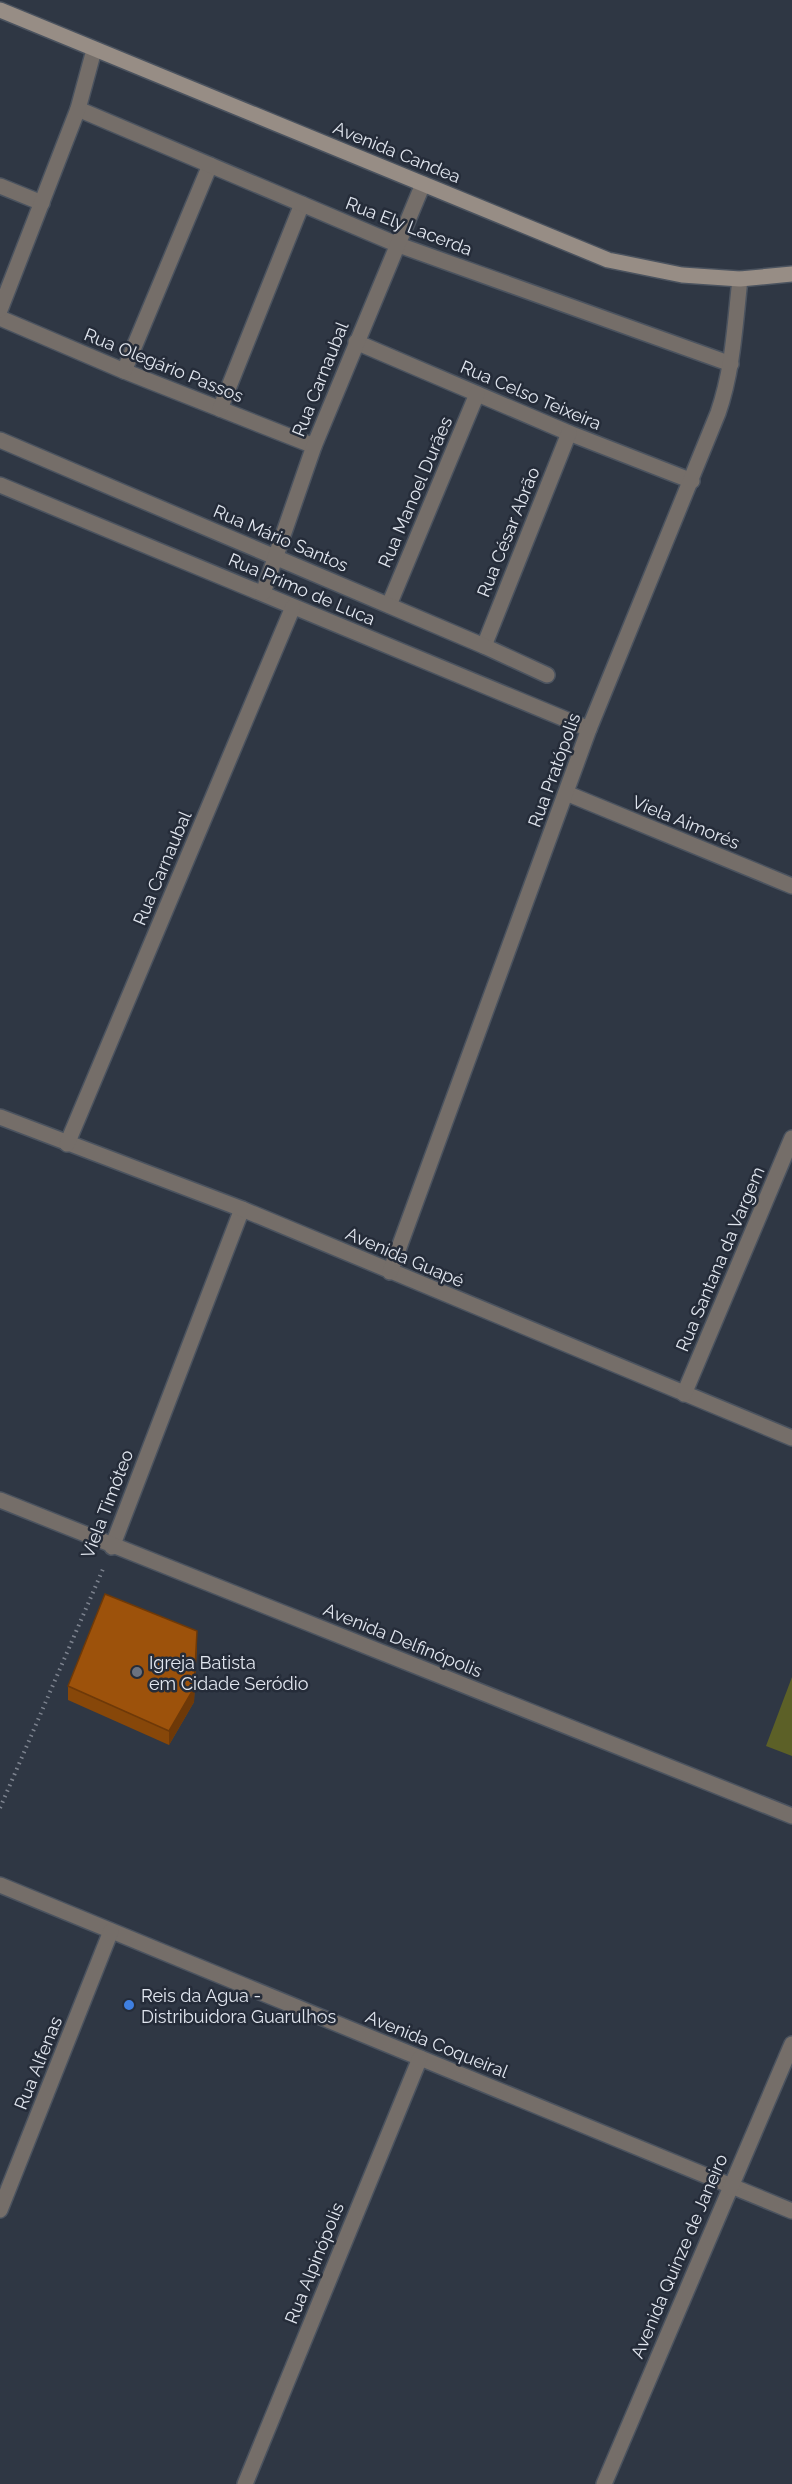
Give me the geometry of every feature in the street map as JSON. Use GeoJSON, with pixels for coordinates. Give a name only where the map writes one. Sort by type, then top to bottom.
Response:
{"type":"FeatureCollection","features":[{"type":"Feature","properties":{"kind":"main road","name":"Avenida Candea"},"geometry":{"type":"LineString","coordinates":[[0,10],[608,260],[682,275],[740,279],[792,274]]}},
{"type":"Feature","properties":{"kind":"street"},"geometry":{"type":"LineString","coordinates":[[0,310],[78,109],[94,50]]}},
{"type":"Feature","properties":{"kind":"street","name":"Rua Ely Lacerda"},"geometry":{"type":"LineString","coordinates":[[78,109],[396,244],[731,364]]}},
{"type":"Feature","properties":{"kind":"street"},"geometry":{"type":"LineString","coordinates":[[124,371],[210,165]]}},
{"type":"Feature","properties":{"kind":"street","name":"Rua Carnaubal"},"geometry":{"type":"LineString","coordinates":[[263,593],[314,446],[396,244],[423,184]]}},
{"type":"Feature","properties":{"kind":"street"},"geometry":{"type":"LineString","coordinates":[[0,186],[42,203]]}},
{"type":"Feature","properties":{"kind":"street"},"geometry":{"type":"LineString","coordinates":[[220,409],[302,204]]}},
{"type":"Feature","properties":{"kind":"street","name":"Rua Pratópolis"},"geometry":{"type":"LineString","coordinates":[[390,1272],[589,729],[692,481],[726,389],[731,364],[740,279]]}},
{"type":"Feature","properties":{"kind":"street","name":"Rua Olegário Passos"},"geometry":{"type":"LineString","coordinates":[[0,318],[124,371],[314,446]]}},
{"type":"Feature","properties":{"kind":"street","name":"Rua Celso Teixeira"},"geometry":{"type":"LineString","coordinates":[[356,342],[569,434],[692,481]]}},
{"type":"Feature","properties":{"kind":"street","name":"Rua Manoel Durães"},"geometry":{"type":"LineString","coordinates":[[389,605],[477,394]]}},
{"type":"Feature","properties":{"kind":"street","name":"Rua César Abrão"},"geometry":{"type":"LineString","coordinates":[[484,646],[569,434]]}},
{"type":"Feature","properties":{"kind":"street","name":"Rua Mário Santos"},"geometry":{"type":"LineString","coordinates":[[0,440],[389,605],[547,675]]}},
{"type":"Feature","properties":{"kind":"street","name":"Rua Primo de Luca"},"geometry":{"type":"LineString","coordinates":[[0,484],[589,729]]}},
{"type":"Feature","properties":{"kind":"street","name":"Rua Carnaubal"},"geometry":{"type":"LineString","coordinates":[[66,1144],[293,607]]}},
{"type":"Feature","properties":{"kind":"street","name":"Viela Aimorés"},"geometry":{"type":"LineString","coordinates":[[566,793],[792,886]]}},
{"type":"Feature","properties":{"kind":"street","name":"Avenida Guapé"},"geometry":{"type":"LineString","coordinates":[[0,1117],[242,1209],[792,1438]]}},
{"type":"Feature","properties":{"kind":"street","name":"Rua Santana da Vargem"},"geometry":{"type":"LineString","coordinates":[[684,1394],[792,1138]]}},
{"type":"Feature","properties":{"kind":"street","name":"Viela Timóteo"},"geometry":{"type":"LineString","coordinates":[[112,1546],[242,1209]]}},
{"type":"Feature","properties":{"kind":"street","name":"Avenida Delfinópolis"},"geometry":{"type":"LineString","coordinates":[[0,1500],[792,1816]]}},
{"type":"Feature","properties":{"kind":"street","name":"Avenida Coqueiral"},"geometry":{"type":"LineString","coordinates":[[0,1885],[792,2211]]}},
{"type":"Feature","properties":{"kind":"street","name":"Rua Alfenas"},"geometry":{"type":"LineString","coordinates":[[0,2210],[111,1931]]}},
{"type":"Feature","properties":{"kind":"street","name":"Avenida Quinze de Janeiro"},"geometry":{"type":"LineString","coordinates":[[604,2484],[792,2044]]}},
{"type":"Feature","properties":{"kind":"street","name":"Rua Alpinópolis"},"geometry":{"type":"LineString","coordinates":[[245,2484],[420,2058]]}},
{"type":"Feature","properties":{"kind":"path","name":"Viela Timóteo"},"geometry":{"type":"LineString","coordinates":[[0,1808],[112,1546]]}},
{"type":"Feature","properties":{"kind":"green space"},"geometry":{"type":"Polygon","coordinates":[[[792,1677],[792,1756],[766,1746],[792,1677]]]}},
{"type":"Feature","properties":{"kind":"building","name":"Igreja Batista em Cidade Seródio"},"geometry":{"type":"Polygon","coordinates":[[[105,1594],[197,1631],[194,1688],[169,1731],[68,1686],[105,1594]]]}},
{"type":"Feature","properties":{"kind":"place","name":"Igreja Batista em Cidade Seródio"},"geometry":{"type":"Point","coordinates":[137,1672]}},
{"type":"Feature","properties":{"kind":"place","name":"Reis da Agua - Distribuidora Guarulhos"},"geometry":{"type":"Point","coordinates":[129,2005]}}]}
